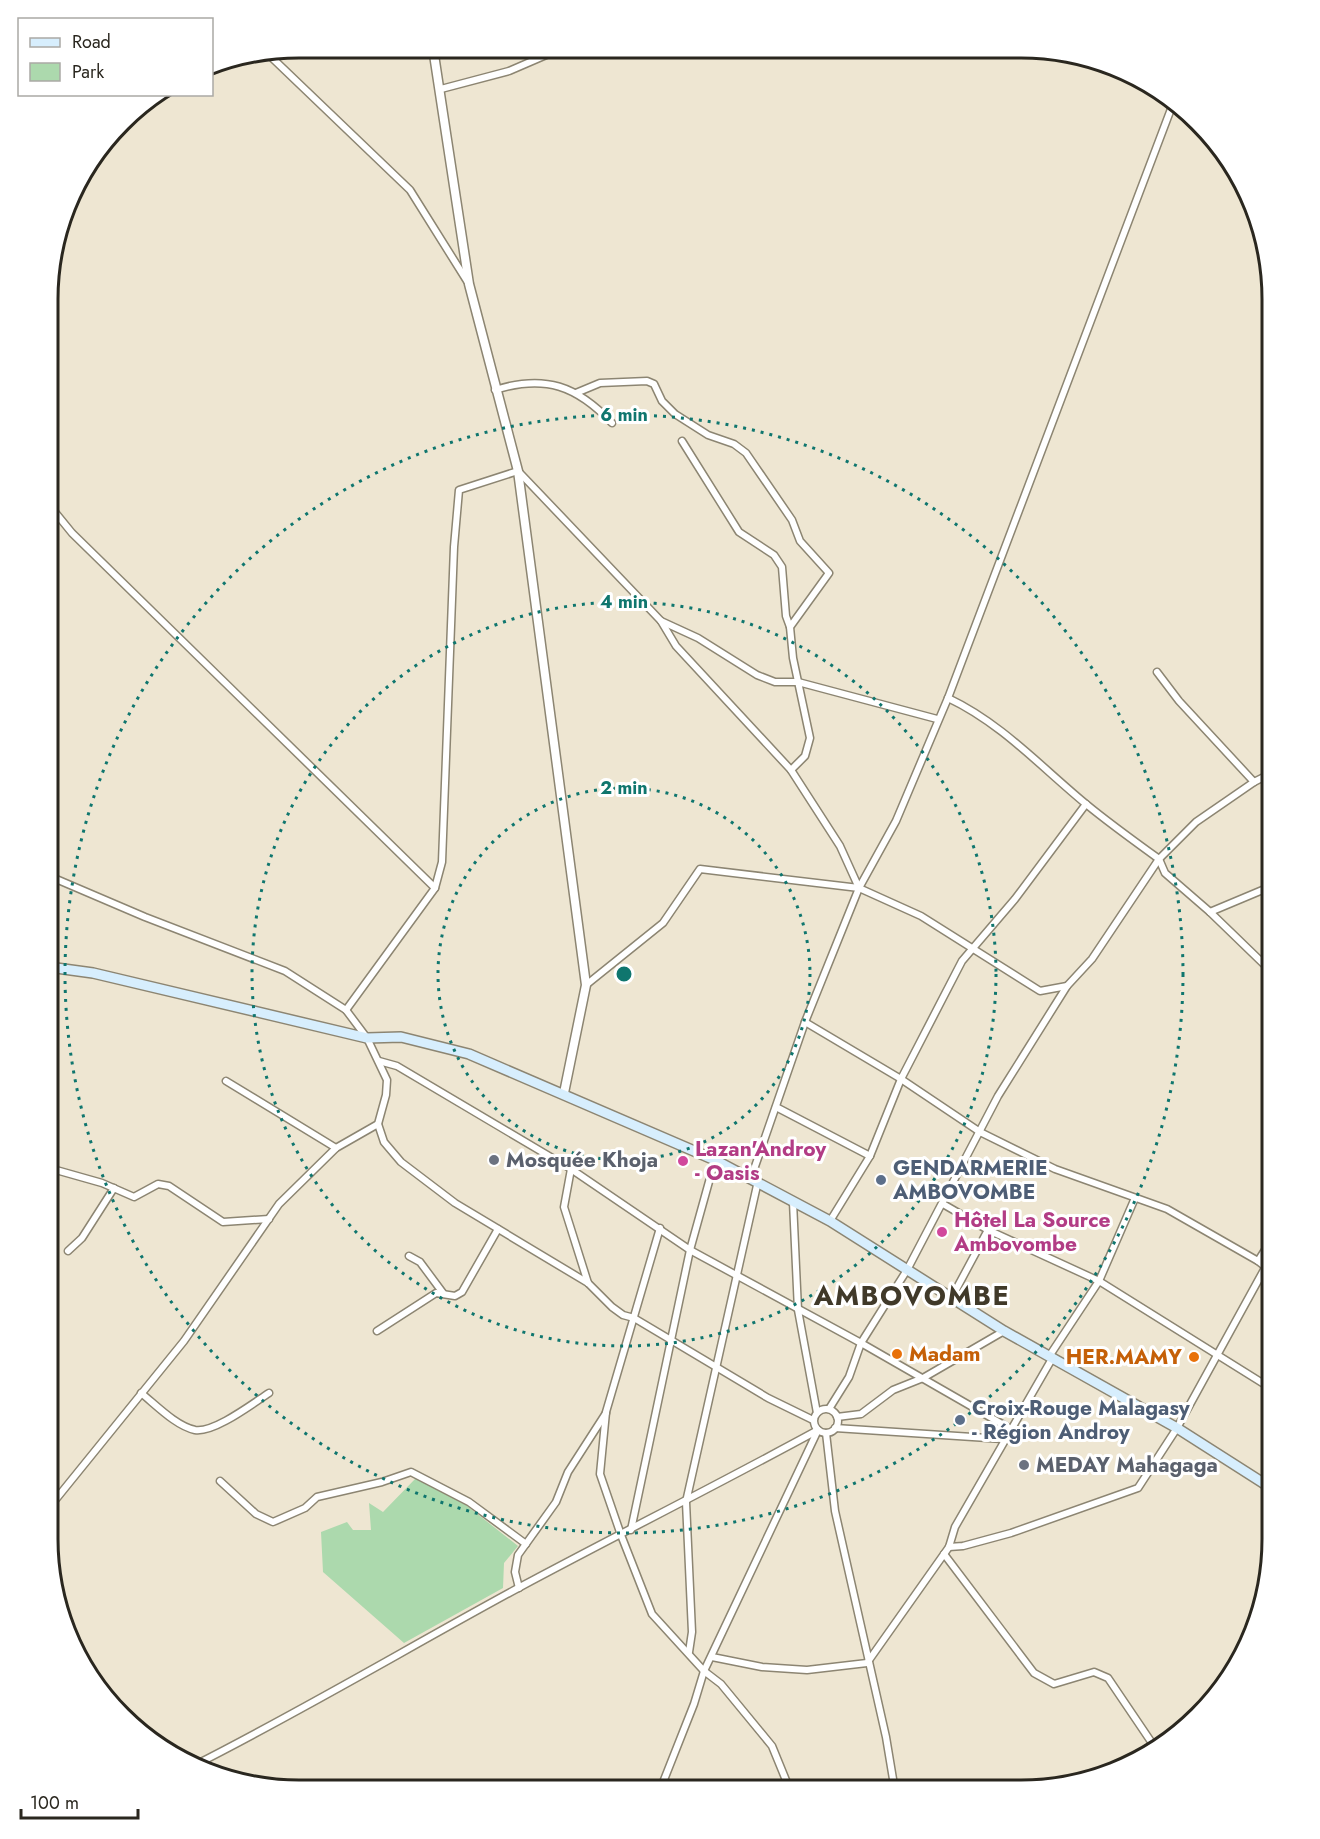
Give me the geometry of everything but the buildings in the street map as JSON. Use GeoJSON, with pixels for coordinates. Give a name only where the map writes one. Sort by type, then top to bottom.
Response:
{"type":"FeatureCollection","features":[{"type":"Feature","properties":{"kind":"main road"},"geometry":{"type":"LineString","coordinates":[[58,968],[93,973],[367,1038],[401,1037],[469,1054],[564,1093],[715,1160],[830,1221],[1004,1331],[1177,1428],[1262,1482]]}},
{"type":"Feature","properties":{"kind":"street"},"geometry":{"type":"LineString","coordinates":[[435,58],[469,285],[518,471],[586,985],[564,1093]]}},
{"type":"Feature","properties":{"kind":"street"},"geometry":{"type":"LineString","coordinates":[[441,89],[509,71],[539,58]]}},
{"type":"Feature","properties":{"kind":"street"},"geometry":{"type":"LineString","coordinates":[[274,60],[410,190],[469,285]]}},
{"type":"Feature","properties":{"kind":"street"},"geometry":{"type":"LineString","coordinates":[[689,1652],[692,1632],[686,1502],[739,1275],[754,1180],[776,1107],[805,1022],[859,888],[896,821],[937,719],[948,698],[1170,111]]}},
{"type":"Feature","properties":{"kind":"street"},"geometry":{"type":"LineString","coordinates":[[576,393],[600,383],[647,381],[654,384],[662,401],[675,414],[708,435],[734,444],[746,453],[792,520],[800,542],[829,573],[790,627]]}},
{"type":"Feature","properties":{"kind":"street"},"geometry":{"type":"LineString","coordinates":[[495,390],[536,382],[559,384],[595,405],[612,423]]}},
{"type":"Feature","properties":{"kind":"street"},"geometry":{"type":"LineString","coordinates":[[682,441],[739,532],[765,548],[782,567],[786,616],[790,627],[798,682],[810,738],[805,756],[790,770]]}},
{"type":"Feature","properties":{"kind":"street"},"geometry":{"type":"LineString","coordinates":[[518,471],[661,621],[676,646],[790,770],[840,846],[859,888]]}},
{"type":"Feature","properties":{"kind":"street"},"geometry":{"type":"LineString","coordinates":[[346,1010],[435,888],[442,862],[445,835],[453,570],[459,490],[518,471]]}},
{"type":"Feature","properties":{"kind":"street"},"geometry":{"type":"LineString","coordinates":[[58,516],[72,533],[435,888]]}},
{"type":"Feature","properties":{"kind":"street"},"geometry":{"type":"LineString","coordinates":[[661,621],[698,638],[757,675],[775,682],[798,682],[937,719]]}},
{"type":"Feature","properties":{"kind":"street"},"geometry":{"type":"LineString","coordinates":[[1157,672],[1179,701],[1254,782]]}},
{"type":"Feature","properties":{"kind":"street"},"geometry":{"type":"LineString","coordinates":[[948,698],[974,710],[999,728],[1086,804],[1158,859],[1165,873],[1262,962]]}},
{"type":"Feature","properties":{"kind":"street"},"geometry":{"type":"LineString","coordinates":[[817,1413],[829,1409],[849,1377],[861,1343],[907,1270],[998,1096],[1067,986],[1092,959],[1158,859],[1196,822],[1262,778]]}},
{"type":"Feature","properties":{"kind":"street"},"geometry":{"type":"LineString","coordinates":[[830,1221],[870,1156],[901,1079],[962,961],[1015,899],[1086,804]]}},
{"type":"Feature","properties":{"kind":"street"},"geometry":{"type":"LineString","coordinates":[[586,985],[663,923],[700,868],[859,888],[921,916],[1040,991],[1067,986]]}},
{"type":"Feature","properties":{"kind":"street"},"geometry":{"type":"LineString","coordinates":[[58,880],[145,917],[285,971],[346,1010],[367,1038],[387,1080],[386,1095],[378,1124],[384,1142],[401,1162],[455,1203],[588,1282],[623,1315],[634,1318],[768,1398],[813,1420],[818,1430],[826,1433],[836,1428],[1003,1439]]}},
{"type":"Feature","properties":{"kind":"street"},"geometry":{"type":"LineString","coordinates":[[1210,912],[1262,890]]}},
{"type":"Feature","properties":{"kind":"street"},"geometry":{"type":"LineString","coordinates":[[805,1022],[901,1079],[980,1132],[1055,1169],[1152,1202],[1191,1220],[1262,1265]]}},
{"type":"Feature","properties":{"kind":"street"},"geometry":{"type":"LineString","coordinates":[[379,1061],[398,1066],[571,1169],[690,1250],[861,1343],[1009,1428]]}},
{"type":"Feature","properties":{"kind":"street"},"geometry":{"type":"LineString","coordinates":[[226,1081],[336,1148]]}},
{"type":"Feature","properties":{"kind":"street"},"geometry":{"type":"LineString","coordinates":[[776,1107],[870,1156]]}},
{"type":"Feature","properties":{"kind":"street"},"geometry":{"type":"LineString","coordinates":[[58,1497],[184,1341],[279,1204],[336,1148],[378,1124]]}},
{"type":"Feature","properties":{"kind":"street"},"geometry":{"type":"LineString","coordinates":[[631,1530],[690,1250],[715,1160]]}},
{"type":"Feature","properties":{"kind":"street"},"geometry":{"type":"LineString","coordinates":[[571,1169],[564,1207],[588,1282]]}},
{"type":"Feature","properties":{"kind":"street"},"geometry":{"type":"LineString","coordinates":[[58,1171],[102,1183],[134,1197],[158,1185],[169,1186],[223,1222],[268,1219]]}},
{"type":"Feature","properties":{"kind":"street"},"geometry":{"type":"LineString","coordinates":[[68,1251],[82,1238],[114,1188]]}},
{"type":"Feature","properties":{"kind":"street"},"geometry":{"type":"LineString","coordinates":[[712,1657],[762,1667],[807,1670],[867,1663],[950,1547],[951,1533],[1009,1428],[1099,1281],[1135,1198]]}},
{"type":"Feature","properties":{"kind":"street"},"geometry":{"type":"LineString","coordinates":[[793,1202],[798,1310],[817,1413],[813,1420]]}},
{"type":"Feature","properties":{"kind":"street"},"geometry":{"type":"LineString","coordinates":[[943,1204],[988,1230],[1099,1281],[1262,1383]]}},
{"type":"Feature","properties":{"kind":"street"},"geometry":{"type":"LineString","coordinates":[[660,1228],[606,1412],[600,1474],[652,1614],[704,1671],[721,1684],[772,1746],[786,1780]]}},
{"type":"Feature","properties":{"kind":"street"},"geometry":{"type":"LineString","coordinates":[[377,1331],[426,1298],[442,1293],[455,1296],[468,1286],[498,1229]]}},
{"type":"Feature","properties":{"kind":"street"},"geometry":{"type":"LineString","coordinates":[[952,1298],[988,1230]]}},
{"type":"Feature","properties":{"kind":"street"},"geometry":{"type":"LineString","coordinates":[[1258,1261],[1262,1255]]}},
{"type":"Feature","properties":{"kind":"street"},"geometry":{"type":"LineString","coordinates":[[409,1256],[420,1262],[442,1293]]}},
{"type":"Feature","properties":{"kind":"street"},"geometry":{"type":"LineString","coordinates":[[950,1547],[963,1546],[1011,1533],[1138,1488],[1177,1428],[1262,1280]]}},
{"type":"Feature","properties":{"kind":"street"},"geometry":{"type":"LineString","coordinates":[[837,1417],[861,1414],[893,1390],[923,1378],[1004,1331]]}},
{"type":"Feature","properties":{"kind":"street"},"geometry":{"type":"LineString","coordinates":[[141,1393],[184,1425],[196,1430],[213,1427],[268,1393]]}},
{"type":"Feature","properties":{"kind":"street"},"geometry":{"type":"LineString","coordinates":[[829,1409],[837,1417]]}},
{"type":"Feature","properties":{"kind":"street"},"geometry":{"type":"LineString","coordinates":[[519,1588],[515,1572],[518,1556],[556,1502],[568,1472],[606,1412]]}},
{"type":"Feature","properties":{"kind":"street"},"geometry":{"type":"LineString","coordinates":[[836,1428],[837,1417]]}},
{"type":"Feature","properties":{"kind":"street"},"geometry":{"type":"LineString","coordinates":[[204,1761],[291,1716],[519,1588],[686,1502],[818,1430]]}},
{"type":"Feature","properties":{"kind":"street"},"geometry":{"type":"LineString","coordinates":[[664,1780],[694,1704],[704,1671],[818,1430]]}},
{"type":"Feature","properties":{"kind":"street"},"geometry":{"type":"LineString","coordinates":[[826,1433],[835,1511],[867,1663],[886,1737],[893,1780]]}},
{"type":"Feature","properties":{"kind":"street"},"geometry":{"type":"LineString","coordinates":[[220,1481],[256,1514],[273,1522],[305,1508],[317,1497],[382,1482],[411,1472],[469,1502],[526,1545]]}},
{"type":"Feature","properties":{"kind":"street"},"geometry":{"type":"LineString","coordinates":[[944,1554],[1035,1673],[1054,1684],[1094,1672],[1108,1678],[1151,1742]]}},
{"type":"Feature","properties":{"kind":"green space"},"geometry":{"type":"Polygon","coordinates":[[[416,1478],[466,1505],[518,1546],[504,1563],[503,1588],[404,1643],[323,1572],[321,1532],[347,1522],[353,1530],[371,1530],[369,1503],[383,1512],[416,1478]]]}},
{"type":"Feature","properties":{"kind":"place","name":"Mosquée Khoja"},"geometry":{"type":"Point","coordinates":[494,1160]}},
{"type":"Feature","properties":{"kind":"place","name":"Lazan'Androy - Oasis"},"geometry":{"type":"Point","coordinates":[683,1161]}},
{"type":"Feature","properties":{"kind":"place","name":"GENDARMERIE AMBOVOMBE"},"geometry":{"type":"Point","coordinates":[881,1180]}},
{"type":"Feature","properties":{"kind":"place","name":"Hôtel La Source Ambovombe"},"geometry":{"type":"Point","coordinates":[942,1232]}},
{"type":"Feature","properties":{"kind":"place","name":"Madam"},"geometry":{"type":"Point","coordinates":[897,1354]}},
{"type":"Feature","properties":{"kind":"place","name":"HER.MAMY"},"geometry":{"type":"Point","coordinates":[1194,1357]}},
{"type":"Feature","properties":{"kind":"place","name":"Croix-Rouge Malagasy - Région Androy"},"geometry":{"type":"Point","coordinates":[960,1420]}},
{"type":"Feature","properties":{"kind":"place","name":"MEDAY Mahagaga"},"geometry":{"type":"Point","coordinates":[1024,1465]}},
{"type":"Feature","properties":{"kind":"district","name":"AMBOVOMBE"},"geometry":{"type":"Point","coordinates":[912,1296]}}]}
